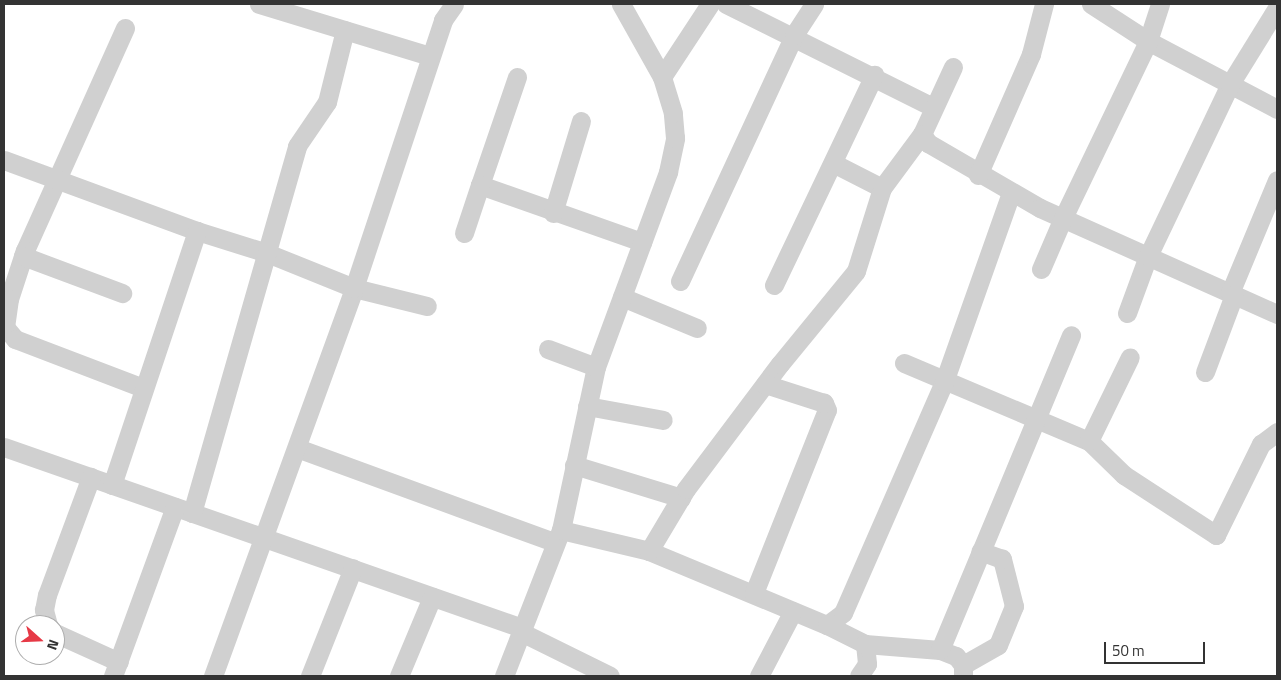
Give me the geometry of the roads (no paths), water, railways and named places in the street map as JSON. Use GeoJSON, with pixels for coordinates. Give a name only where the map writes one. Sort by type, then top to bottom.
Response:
{"type":"FeatureCollection","features":[{"type":"Feature","properties":{"kind":"street"},"geometry":{"type":"LineString","coordinates":[[259,4],[280,7],[345,30],[430,56]]}},
{"type":"Feature","properties":{"kind":"street"},"geometry":{"type":"LineString","coordinates":[[213,676],[266,538],[354,288],[430,56],[443,20],[454,4]]}},
{"type":"Feature","properties":{"kind":"street"},"geometry":{"type":"LineString","coordinates":[[504,676],[558,536],[596,366],[668,172],[675,138],[673,113],[662,77],[621,4]]}},
{"type":"Feature","properties":{"kind":"street"},"geometry":{"type":"LineString","coordinates":[[662,77],[710,4]]}},
{"type":"Feature","properties":{"kind":"street"},"geometry":{"type":"LineString","coordinates":[[726,4],[794,35],[933,106]]}},
{"type":"Feature","properties":{"kind":"street"},"geometry":{"type":"LineString","coordinates":[[680,281],[794,35],[814,4]]}},
{"type":"Feature","properties":{"kind":"street"},"geometry":{"type":"LineString","coordinates":[[978,174],[1031,54],[1044,4]]}},
{"type":"Feature","properties":{"kind":"street"},"geometry":{"type":"LineString","coordinates":[[1090,4],[1148,41],[1277,109]]}},
{"type":"Feature","properties":{"kind":"street"},"geometry":{"type":"LineString","coordinates":[[1041,269],[1063,218],[1148,41],[1160,4]]}},
{"type":"Feature","properties":{"kind":"street"},"geometry":{"type":"LineString","coordinates":[[1127,313],[1148,256],[1230,84],[1277,10]]}},
{"type":"Feature","properties":{"kind":"street"},"geometry":{"type":"LineString","coordinates":[[125,28],[24,256],[5,316],[5,327],[11,336],[143,388]]}},
{"type":"Feature","properties":{"kind":"street"},"geometry":{"type":"LineString","coordinates":[[65,639],[116,669],[184,510],[268,253],[297,146],[327,102],[345,30]]}},
{"type":"Feature","properties":{"kind":"street"},"geometry":{"type":"LineString","coordinates":[[649,551],[681,498],[765,384],[856,270],[882,188],[922,134],[933,106],[953,67]]}},
{"type":"Feature","properties":{"kind":"street"},"geometry":{"type":"LineString","coordinates":[[774,286],[874,75]]}},
{"type":"Feature","properties":{"kind":"street"},"geometry":{"type":"LineString","coordinates":[[464,233],[517,77]]}},
{"type":"Feature","properties":{"kind":"street"},"geometry":{"type":"LineString","coordinates":[[553,213],[581,121]]}},
{"type":"Feature","properties":{"kind":"street"},"geometry":{"type":"LineString","coordinates":[[922,134],[928,143],[1011,193],[1277,314]]}},
{"type":"Feature","properties":{"kind":"street"},"geometry":{"type":"LineString","coordinates":[[4,160],[56,181],[197,231],[268,253],[354,288],[427,306]]}},
{"type":"Feature","properties":{"kind":"street"},"geometry":{"type":"LineString","coordinates":[[833,163],[882,188]]}},
{"type":"Feature","properties":{"kind":"street"},"geometry":{"type":"LineString","coordinates":[[1205,372],[1232,294],[1277,180]]}},
{"type":"Feature","properties":{"kind":"street"},"geometry":{"type":"LineString","coordinates":[[480,186],[553,213],[642,242]]}},
{"type":"Feature","properties":{"kind":"street"},"geometry":{"type":"LineString","coordinates":[[827,625],[842,613],[944,382],[1011,193]]}},
{"type":"Feature","properties":{"kind":"street"},"geometry":{"type":"LineString","coordinates":[[112,485],[197,231]]}},
{"type":"Feature","properties":{"kind":"street"},"geometry":{"type":"LineString","coordinates":[[24,256],[122,292]]}},
{"type":"Feature","properties":{"kind":"street"},"geometry":{"type":"LineString","coordinates":[[622,297],[697,328]]}},
{"type":"Feature","properties":{"kind":"street"},"geometry":{"type":"LineString","coordinates":[[940,650],[1071,335]]}},
{"type":"Feature","properties":{"kind":"street"},"geometry":{"type":"LineString","coordinates":[[548,349],[596,366]]}},
{"type":"Feature","properties":{"kind":"street"},"geometry":{"type":"LineString","coordinates":[[1089,441],[1130,357]]}},
{"type":"Feature","properties":{"kind":"street"},"geometry":{"type":"LineString","coordinates":[[904,363],[944,382],[1089,441],[1144,490],[1216,535],[1262,444],[1277,432]]}},
{"type":"Feature","properties":{"kind":"street"},"geometry":{"type":"LineString","coordinates":[[754,593],[827,410],[824,403],[765,384]]}},
{"type":"Feature","properties":{"kind":"street"},"geometry":{"type":"LineString","coordinates":[[587,406],[663,420]]}},
{"type":"Feature","properties":{"kind":"street"},"geometry":{"type":"LineString","coordinates":[[4,447],[353,568],[521,630],[610,676]]}},
{"type":"Feature","properties":{"kind":"street"},"geometry":{"type":"LineString","coordinates":[[297,448],[558,536],[649,551],[754,593],[865,644],[940,650],[956,656],[963,670],[998,645],[1014,606],[1002,559],[980,551]]}},
{"type":"Feature","properties":{"kind":"street"},"geometry":{"type":"LineString","coordinates":[[574,465],[681,498]]}},
{"type":"Feature","properties":{"kind":"street"},"geometry":{"type":"LineString","coordinates":[[45,615],[44,610],[47,595],[91,478]]}},
{"type":"Feature","properties":{"kind":"street"},"geometry":{"type":"LineString","coordinates":[[310,676],[353,568]]}},
{"type":"Feature","properties":{"kind":"street"},"geometry":{"type":"LineString","coordinates":[[399,676],[432,597]]}},
{"type":"Feature","properties":{"kind":"street"},"geometry":{"type":"LineString","coordinates":[[759,676],[793,611]]}},
{"type":"Feature","properties":{"kind":"street"},"geometry":{"type":"LineString","coordinates":[[859,676],[867,664],[865,644]]}}]}
